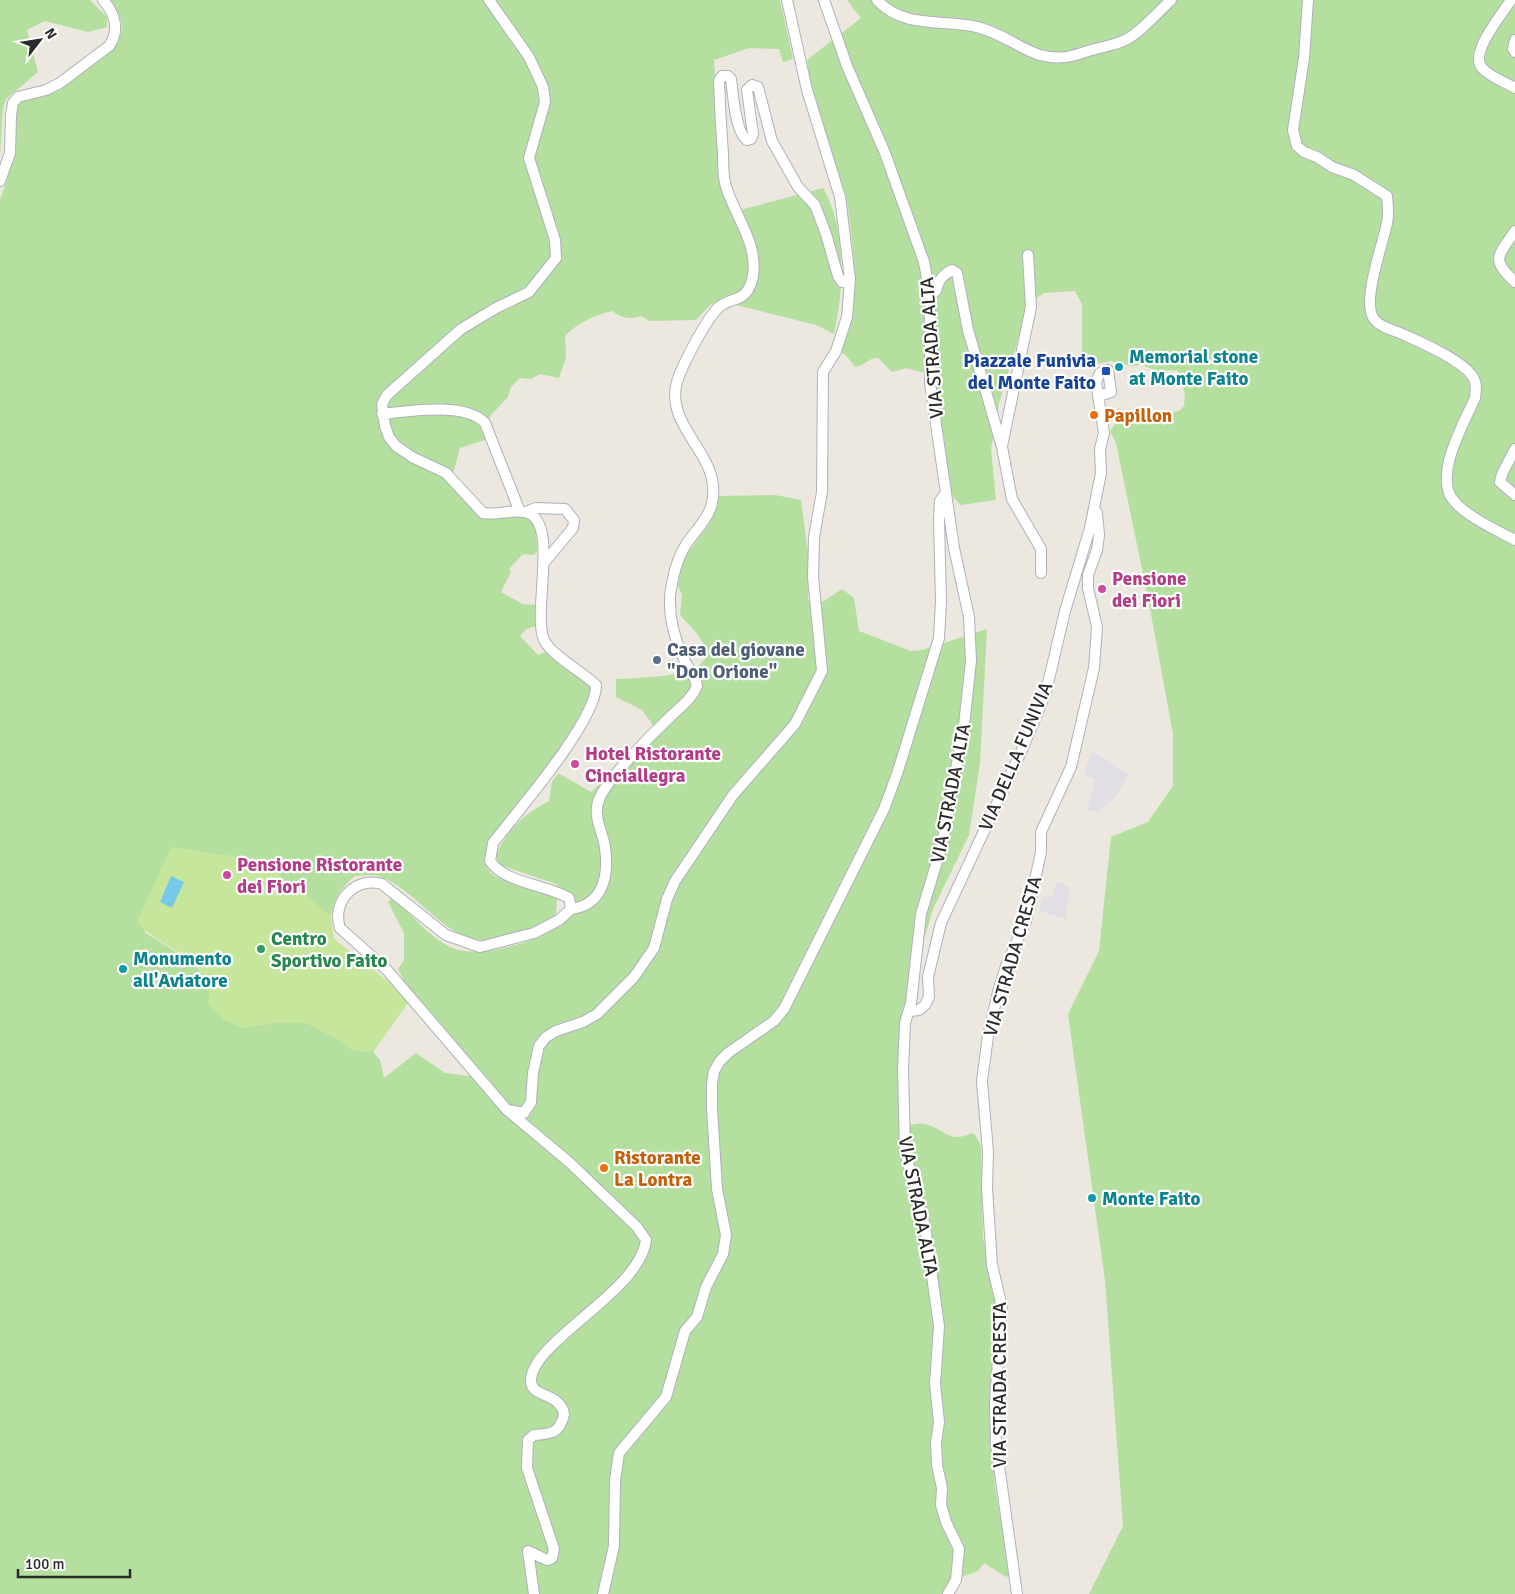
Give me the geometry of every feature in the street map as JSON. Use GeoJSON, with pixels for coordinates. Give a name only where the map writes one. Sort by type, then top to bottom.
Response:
{"type":"FeatureCollection","features":[{"type":"Feature","properties":{"kind":"street"},"geometry":{"type":"LineString","coordinates":[[0,180],[10,153],[13,103],[18,97],[46,90],[60,83],[109,46],[114,39],[116,30],[114,18],[103,0]]}},
{"type":"Feature","properties":{"kind":"street"},"geometry":{"type":"LineString","coordinates":[[489,0],[529,57],[543,88],[545,102],[529,158],[555,240],[556,258],[529,292],[496,308],[461,329],[406,377],[387,395],[382,404],[382,414],[389,437],[396,446],[412,457],[446,473],[477,509],[491,514],[523,512],[536,508],[565,509],[574,520],[573,528],[543,564]]}},
{"type":"Feature","properties":{"kind":"street"},"geometry":{"type":"LineString","coordinates":[[507,1110],[524,1113],[528,1109],[531,1102],[533,1073],[539,1046],[546,1037],[597,1014],[634,977],[654,948],[667,899],[676,881],[733,795],[795,724],[822,671],[813,577],[814,537],[822,492],[823,372],[836,351],[847,317],[850,279],[840,197],[807,90],[787,0]]}},
{"type":"Feature","properties":{"kind":"street","name":"VIA STRADA ALTA"},"geometry":{"type":"LineString","coordinates":[[824,0],[847,66],[885,153],[924,262],[930,294],[930,383],[954,548],[969,617],[971,661],[958,769],[942,845],[922,914],[910,1012],[905,1023],[903,1139],[911,1182],[926,1234],[939,1326],[935,1384],[939,1422],[936,1444],[937,1465],[942,1488],[941,1505],[946,1522],[959,1549],[956,1580],[948,1594]]}},
{"type":"Feature","properties":{"kind":"street"},"geometry":{"type":"LineString","coordinates":[[877,0],[890,12],[912,21],[977,27],[996,33],[1040,55],[1059,58],[1077,56],[1127,39],[1171,0]]}},
{"type":"Feature","properties":{"kind":"street"},"geometry":{"type":"LineString","coordinates":[[1308,0],[1304,58],[1293,130],[1297,146],[1304,152],[1317,157],[1332,167],[1354,175],[1387,196],[1387,222],[1369,305],[1372,315],[1380,326],[1444,355],[1474,378],[1475,398],[1450,459],[1447,479],[1449,494],[1469,513],[1515,540]]}},
{"type":"Feature","properties":{"kind":"street"},"geometry":{"type":"LineString","coordinates":[[1511,0],[1480,48],[1478,59],[1480,66],[1486,71],[1515,88]]}},
{"type":"Feature","properties":{"kind":"street"},"geometry":{"type":"LineString","coordinates":[[1515,40],[1513,49],[1515,52]]}},
{"type":"Feature","properties":{"kind":"street"},"geometry":{"type":"LineString","coordinates":[[534,1594],[528,1551],[548,1560],[552,1558],[554,1549],[527,1468],[528,1440],[534,1434],[553,1434],[558,1431],[564,1414],[558,1402],[552,1397],[539,1394],[532,1386],[531,1380],[537,1363],[555,1342],[618,1286],[637,1262],[646,1240],[637,1226],[569,1162],[507,1110],[387,970],[340,928],[337,919],[338,910],[348,892],[364,882],[374,881],[382,884],[446,935],[480,946],[534,933],[559,920],[572,909],[584,907],[596,899],[602,886],[606,867],[605,847],[596,818],[600,798],[609,783],[668,718],[694,694],[697,686],[684,660],[671,624],[670,597],[677,564],[686,544],[702,526],[710,511],[712,485],[708,467],[694,445],[678,411],[677,382],[708,320],[719,307],[740,300],[750,288],[753,274],[747,232],[725,182],[719,81],[722,76],[726,75],[730,79],[742,136],[747,140],[753,134],[747,90],[752,85],[758,87],[772,141],[798,187],[815,205],[826,234],[838,276],[842,282],[850,279]]}},
{"type":"Feature","properties":{"kind":"street"},"geometry":{"type":"LineString","coordinates":[[1515,231],[1498,256],[1498,264],[1515,282]]}},
{"type":"Feature","properties":{"kind":"street"},"geometry":{"type":"LineString","coordinates":[[1002,447],[1031,307],[1028,254]]}},
{"type":"Feature","properties":{"kind":"street"},"geometry":{"type":"LineString","coordinates":[[930,294],[936,291],[938,282],[944,274],[952,270],[957,273],[968,330],[1002,447],[1012,500],[1042,549],[1041,573]]}},
{"type":"Feature","properties":{"kind":"street","name":"VIA DELLA FUNIVIA"},"geometry":{"type":"LineString","coordinates":[[910,1012],[919,1010],[925,1005],[929,997],[928,977],[941,923],[1046,692],[1065,611],[1094,508],[1101,473],[1100,450],[1104,433],[1099,396]]}},
{"type":"Feature","properties":{"kind":"street"},"geometry":{"type":"LineString","coordinates":[[382,414],[416,410],[468,412],[478,416],[485,423],[523,512],[535,517],[542,528],[541,629],[545,642],[596,685],[596,694],[574,739],[493,843],[490,861],[496,870],[558,891],[569,898],[572,909]]}},
{"type":"Feature","properties":{"kind":"street"},"geometry":{"type":"LineString","coordinates":[[1515,449],[1500,482],[1515,496]]}},
{"type":"Feature","properties":{"kind":"street"},"geometry":{"type":"LineString","coordinates":[[602,1594],[614,1546],[615,1480],[620,1453],[666,1397],[685,1331],[697,1317],[706,1287],[723,1254],[726,1235],[718,1189],[712,1092],[714,1071],[728,1053],[768,1026],[784,1009],[884,809],[898,774],[939,638],[941,601],[939,520],[940,500],[946,492]]}},
{"type":"Feature","properties":{"kind":"street","name":"VIA STRADA CRESTA"},"geometry":{"type":"LineString","coordinates":[[1017,1594],[996,1444],[995,1402],[1002,1307],[992,1265],[987,1188],[988,1152],[982,1081],[988,1036],[998,992],[1006,966],[1026,921],[1041,852],[1041,832],[1071,767],[1094,668],[1097,627],[1088,588],[1088,575],[1097,550],[1099,535],[1097,513],[1094,508]]}},
{"type":"Feature","properties":{"kind":"shaded area"},"geometry":{"type":"Polygon","coordinates":[[[1092,751],[1128,774],[1118,794],[1098,812],[1087,810],[1095,779],[1084,773],[1092,751]]]}},
{"type":"Feature","properties":{"kind":"shaded area"},"geometry":{"type":"Polygon","coordinates":[[[1057,881],[1070,887],[1066,919],[1039,911],[1043,897],[1052,897],[1057,881]]]}},
{"type":"Feature","properties":{"kind":"green space"},"geometry":{"type":"Polygon","coordinates":[[[0,0],[90,0],[107,17],[107,27],[88,32],[45,21],[27,30],[38,72],[6,99],[3,108],[0,156],[0,0]]]}},
{"type":"Feature","properties":{"kind":"green space"},"geometry":{"type":"Polygon","coordinates":[[[110,0],[483,0],[526,61],[538,87],[540,100],[524,159],[550,241],[551,256],[526,288],[494,303],[458,325],[383,392],[378,411],[384,436],[395,451],[450,480],[476,511],[526,516],[536,523],[537,552],[533,555],[523,554],[509,569],[511,572],[501,592],[523,604],[537,605],[537,626],[526,629],[520,636],[538,655],[548,651],[586,681],[592,689],[591,695],[562,747],[490,839],[484,859],[488,869],[495,876],[505,881],[539,889],[557,899],[556,915],[540,925],[523,931],[487,940],[470,938],[457,933],[394,884],[378,876],[368,875],[355,876],[345,885],[336,899],[331,916],[259,860],[144,932],[189,960],[203,974],[211,993],[243,1028],[274,1023],[307,1023],[336,1038],[353,1050],[373,1052],[380,1060],[384,1078],[416,1053],[445,1073],[486,1078],[408,988],[398,969],[404,960],[404,933],[388,902],[392,899],[435,938],[452,948],[465,951],[498,949],[516,945],[549,932],[562,924],[571,915],[563,890],[556,884],[500,865],[496,856],[505,838],[517,824],[532,811],[549,801],[552,782],[558,773],[591,792],[658,732],[642,710],[616,697],[616,679],[656,677],[688,671],[700,665],[706,656],[702,641],[680,615],[682,595],[678,586],[682,561],[710,523],[719,496],[775,495],[801,500],[808,553],[808,600],[824,601],[842,589],[854,598],[859,631],[911,651],[922,650],[987,629],[980,763],[969,835],[933,909],[904,1006],[907,1125],[921,1124],[931,1126],[946,1134],[957,1137],[972,1133],[976,1136],[981,1146],[983,1237],[997,1309],[990,1391],[995,1487],[1010,1575],[1006,1577],[984,1563],[978,1571],[959,1578],[949,1594],[0,1594],[0,200],[13,155],[18,106],[25,100],[48,94],[63,87],[96,63],[112,48],[121,32],[121,22],[118,12],[110,0]]]}},
{"type":"Feature","properties":{"kind":"green space"},"geometry":{"type":"Polygon","coordinates":[[[494,0],[780,0],[793,59],[783,62],[779,49],[749,48],[714,60],[720,152],[733,212],[823,188],[831,205],[840,241],[840,298],[834,334],[816,325],[720,301],[710,305],[696,320],[650,321],[641,316],[626,318],[612,311],[587,320],[565,336],[566,357],[559,378],[540,374],[531,379],[520,378],[511,387],[508,397],[490,416],[485,440],[460,448],[453,474],[434,461],[405,448],[392,432],[388,419],[387,406],[390,397],[464,332],[498,311],[520,302],[559,259],[533,158],[549,102],[494,0]]]}},
{"type":"Feature","properties":{"kind":"green space"},"geometry":{"type":"Polygon","coordinates":[[[847,0],[1515,0],[1515,1594],[1089,1594],[1123,1526],[1105,1280],[1068,1014],[1099,951],[1111,837],[1148,822],[1173,786],[1173,734],[1148,598],[1116,443],[1110,431],[1117,422],[1122,420],[1179,411],[1184,406],[1185,394],[1177,370],[1157,371],[1142,365],[1131,366],[1111,361],[1090,365],[1082,361],[1082,304],[1075,291],[1044,293],[1029,303],[999,403],[991,449],[996,500],[961,505],[951,495],[932,375],[906,368],[892,372],[878,358],[855,367],[846,355],[842,353],[841,348],[848,334],[852,316],[854,297],[852,236],[846,196],[821,120],[811,84],[807,60],[861,18],[847,0]]]}},
{"type":"Feature","properties":{"kind":"green space","name":"Centro Sportivo Faito"},"geometry":{"type":"Polygon","coordinates":[[[171,847],[259,860],[331,916],[334,939],[411,999],[373,1052],[353,1050],[336,1038],[307,1023],[274,1023],[243,1028],[224,1020],[208,1003],[209,989],[205,977],[196,966],[146,931],[137,922],[171,847]]]}},
{"type":"Feature","properties":{"kind":"water"},"geometry":{"type":"Polygon","coordinates":[[[171,876],[184,882],[172,908],[160,902],[171,876]]]}},
{"type":"Feature","properties":{"kind":"place","name":"Memorial stone at Monte Faito"},"geometry":{"type":"Point","coordinates":[1119,367]}},
{"type":"Feature","properties":{"kind":"place","name":"Piazzale Funivia del Monte Faito"},"geometry":{"type":"Point","coordinates":[1106,371]}},
{"type":"Feature","properties":{"kind":"place","name":"Papillon"},"geometry":{"type":"Point","coordinates":[1094,415]}},
{"type":"Feature","properties":{"kind":"place","name":"Pensione dei Fiori"},"geometry":{"type":"Point","coordinates":[1102,589]}},
{"type":"Feature","properties":{"kind":"place","name":"Casa del giovane \"Don Orione\""},"geometry":{"type":"Point","coordinates":[657,660]}},
{"type":"Feature","properties":{"kind":"place","name":"Hotel Ristorante Cinciallegra"},"geometry":{"type":"Point","coordinates":[575,764]}},
{"type":"Feature","properties":{"kind":"place","name":"Pensione Ristorante dei Fiori"},"geometry":{"type":"Point","coordinates":[227,875]}},
{"type":"Feature","properties":{"kind":"place","name":"Centro Sportivo Faito"},"geometry":{"type":"Point","coordinates":[261,949]}},
{"type":"Feature","properties":{"kind":"place","name":"Monumento all'Aviatore"},"geometry":{"type":"Point","coordinates":[123,969]}},
{"type":"Feature","properties":{"kind":"place","name":"Ristorante La Lontra"},"geometry":{"type":"Point","coordinates":[604,1168]}},
{"type":"Feature","properties":{"kind":"place","name":"Monte Faito"},"geometry":{"type":"Point","coordinates":[1092,1198]}}]}
